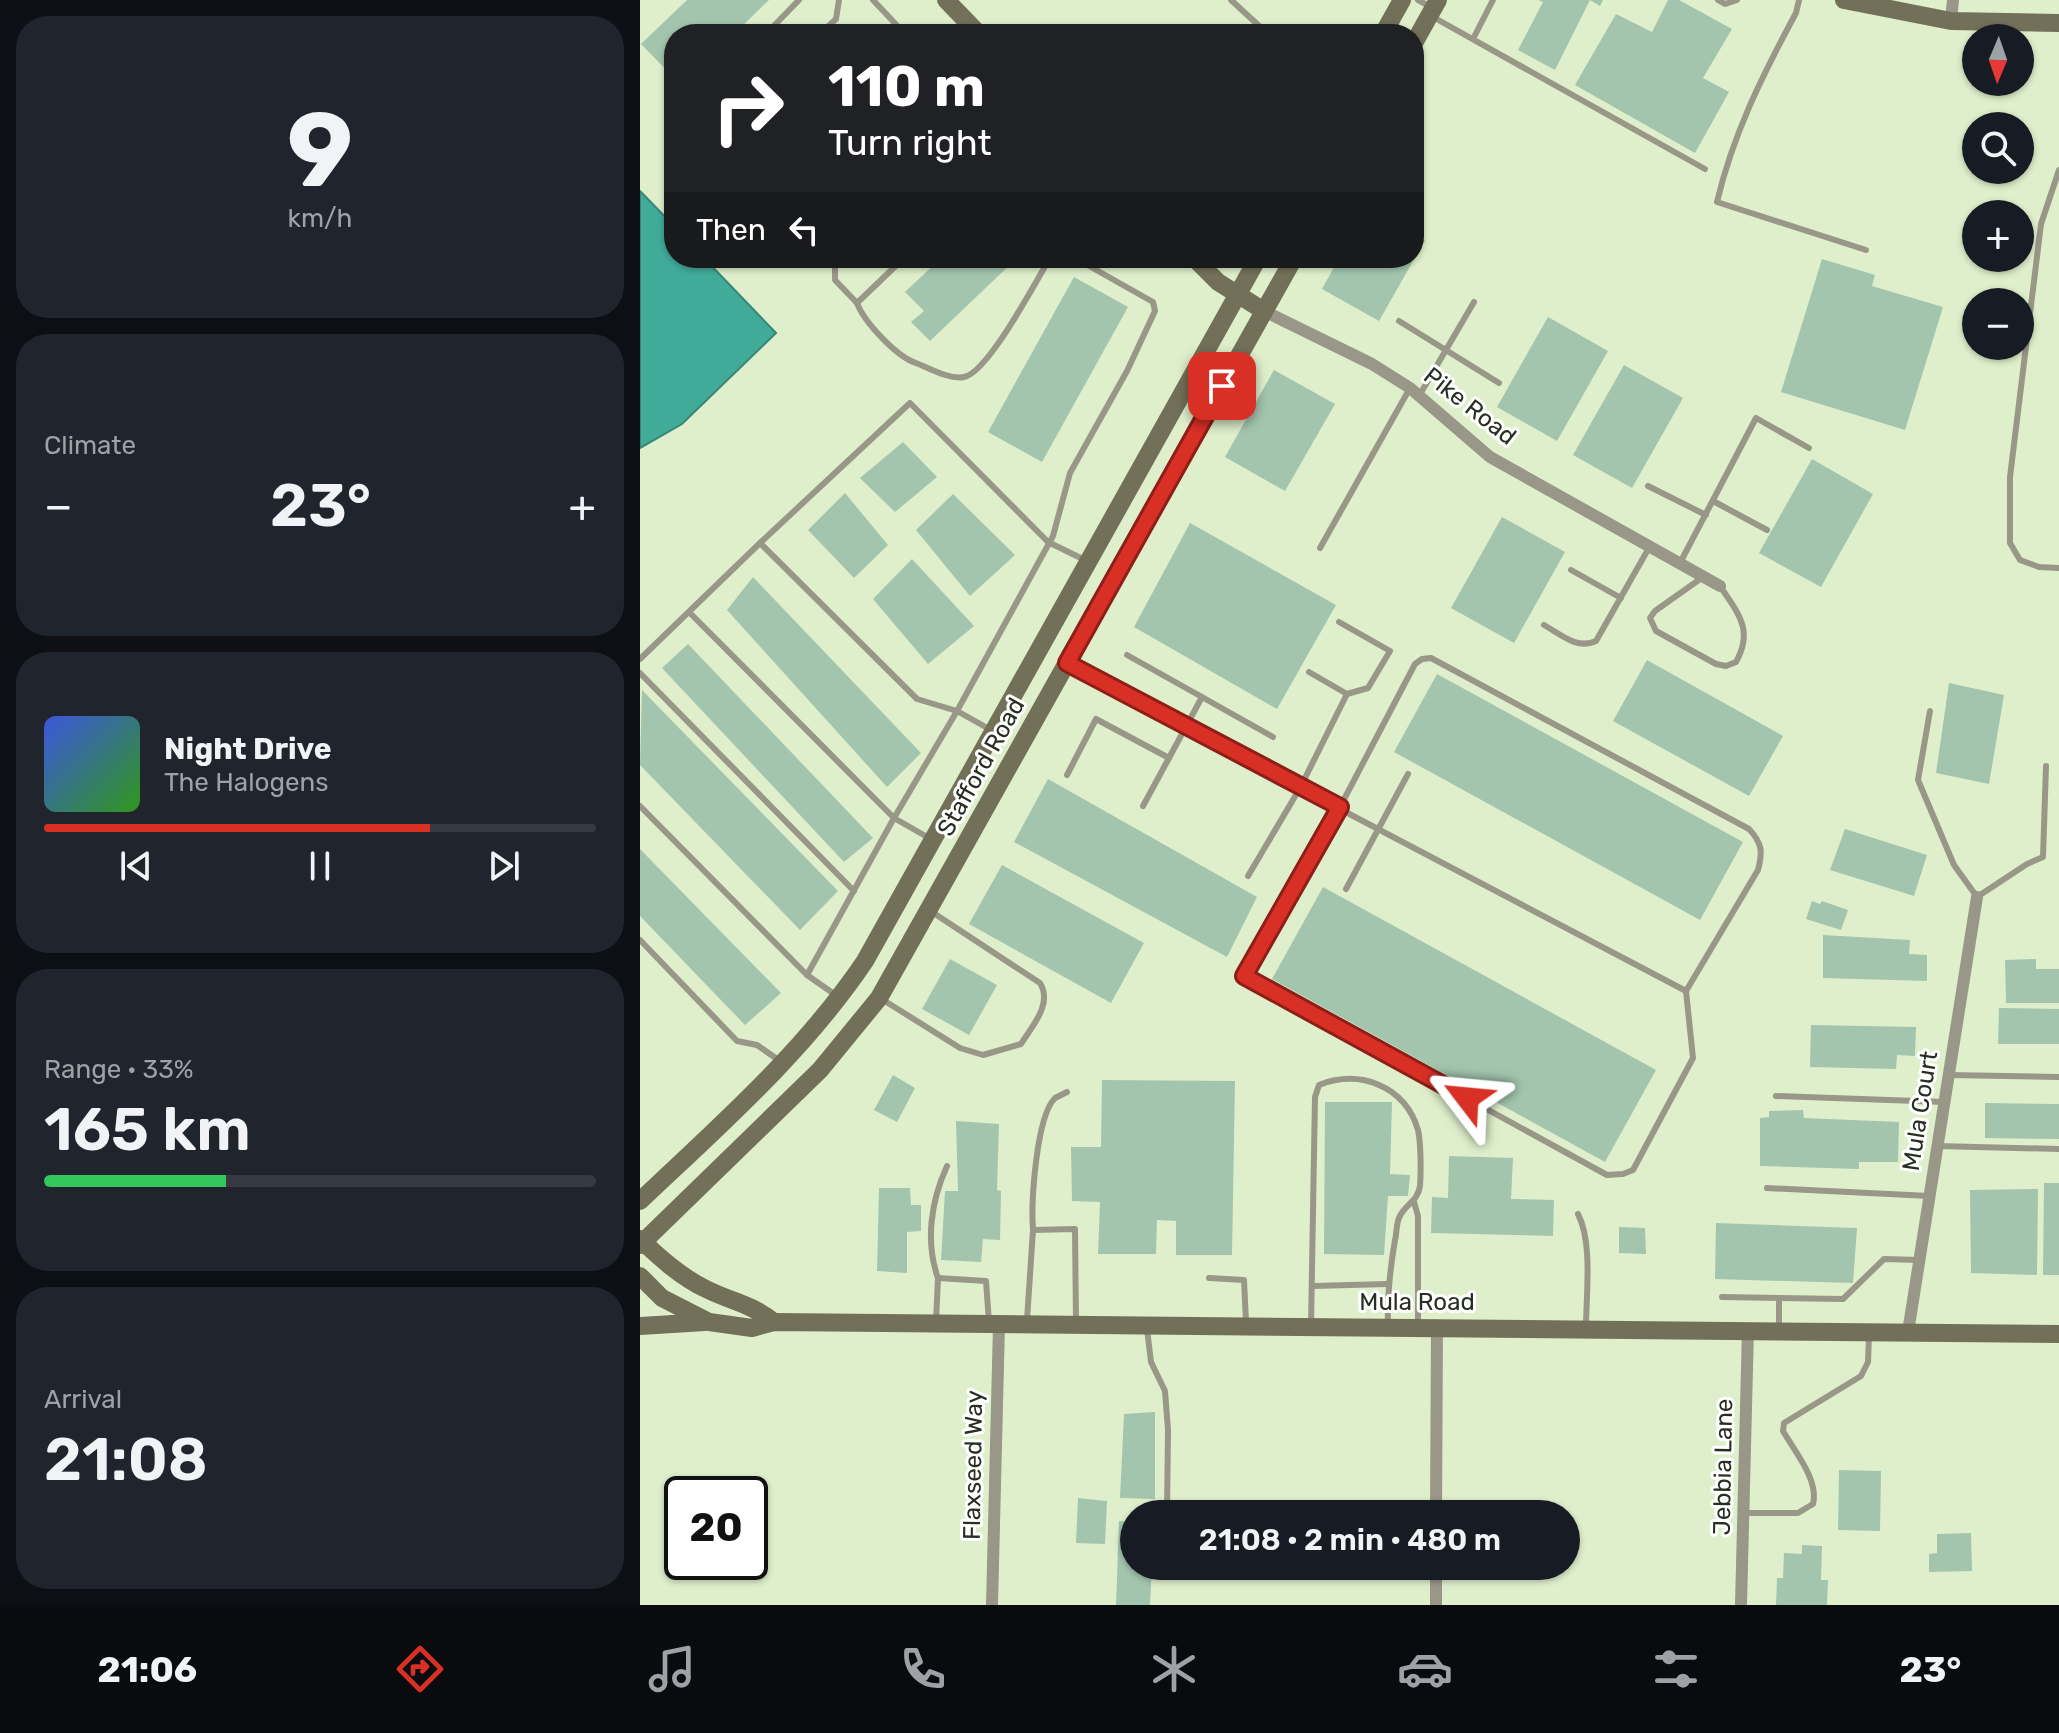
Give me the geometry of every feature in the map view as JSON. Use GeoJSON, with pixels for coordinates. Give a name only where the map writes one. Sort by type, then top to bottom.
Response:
{"type":"FeatureCollection","features":[{"type":"Feature","properties":{"kind":"main road"},"geometry":{"type":"LineString","coordinates":[[946,0],[969,24]]}},
{"type":"Feature","properties":{"kind":"main road"},"geometry":{"type":"LineString","coordinates":[[1389,24],[1402,0]]}},
{"type":"Feature","properties":{"kind":"main road"},"geometry":{"type":"LineString","coordinates":[[1844,0],[1951,21],[2059,23]]}},
{"type":"Feature","properties":{"kind":"main road","name":"Pike Road"},"geometry":{"type":"LineString","coordinates":[[1204,268],[1237,296],[1264,311]]}},
{"type":"Feature","properties":{"kind":"main road","name":"Stafford Road"},"geometry":{"type":"LineString","coordinates":[[640,1201],[784,1063],[840,998],[865,961],[1252,268]]}},
{"type":"Feature","properties":{"kind":"main road","name":"Stafford Road"},"geometry":{"type":"LineString","coordinates":[[641,1242],[820,1070],[879,998],[1288,268]]}},
{"type":"Feature","properties":{"kind":"main road"},"geometry":{"type":"LineString","coordinates":[[1087,561],[1114,579]]}},
{"type":"Feature","properties":{"kind":"main road"},"geometry":{"type":"LineString","coordinates":[[933,840],[959,857]]}},
{"type":"Feature","properties":{"kind":"main road","name":"Mula Road"},"geometry":{"type":"LineString","coordinates":[[641,1242],[679,1274],[726,1298],[756,1307],[774,1322]]}},
{"type":"Feature","properties":{"kind":"main road","name":"Mula Road"},"geometry":{"type":"LineString","coordinates":[[640,1276],[662,1298],[709,1322],[752,1328],[774,1322],[2059,1334]]}},
{"type":"Feature","properties":{"kind":"main road"},"geometry":{"type":"LineString","coordinates":[[640,1326],[709,1322]]}},
{"type":"Feature","properties":{"kind":"street"},"geometry":{"type":"LineString","coordinates":[[1951,21],[1953,0]]}},
{"type":"Feature","properties":{"kind":"street","name":"Pike Road"},"geometry":{"type":"LineString","coordinates":[[1264,311],[1372,364],[1414,392],[1490,457],[1720,586]]}},
{"type":"Feature","properties":{"kind":"street"},"geometry":{"type":"LineString","coordinates":[[1067,663],[1300,788]]}},
{"type":"Feature","properties":{"kind":"street","name":"Mula Court"},"geometry":{"type":"LineString","coordinates":[[1908,1332],[1977,897]]}},
{"type":"Feature","properties":{"kind":"street","name":"Flaxseed Way"},"geometry":{"type":"LineString","coordinates":[[992,1605],[994,1325]]}},
{"type":"Feature","properties":{"kind":"street"},"geometry":{"type":"LineString","coordinates":[[1428,1326],[1435,1500]]}},
{"type":"Feature","properties":{"kind":"street","name":"Jebbia Lane"},"geometry":{"type":"LineString","coordinates":[[1741,1605],[1748,1329]]}},
{"type":"Feature","properties":{"kind":"street"},"geometry":{"type":"LineString","coordinates":[[1436,1580],[1436,1605]]}},
{"type":"Feature","properties":{"kind":"lane"},"geometry":{"type":"LineString","coordinates":[[776,24],[799,0]]}},
{"type":"Feature","properties":{"kind":"lane"},"geometry":{"type":"LineString","coordinates":[[831,24],[836,19],[839,0]]}},
{"type":"Feature","properties":{"kind":"lane"},"geometry":{"type":"LineString","coordinates":[[873,0],[896,24]]}},
{"type":"Feature","properties":{"kind":"lane"},"geometry":{"type":"LineString","coordinates":[[1231,0],[1257,24]]}},
{"type":"Feature","properties":{"kind":"lane"},"geometry":{"type":"LineString","coordinates":[[1473,39],[1493,0]]}},
{"type":"Feature","properties":{"kind":"lane"},"geometry":{"type":"LineString","coordinates":[[1718,0],[1725,4],[1737,0]]}},
{"type":"Feature","properties":{"kind":"lane"},"geometry":{"type":"LineString","coordinates":[[1799,0],[1796,13],[1745,115],[1724,172],[1717,202],[1866,250]]}},
{"type":"Feature","properties":{"kind":"lane"},"geometry":{"type":"LineString","coordinates":[[1430,6],[1473,39],[1705,169]]}},
{"type":"Feature","properties":{"kind":"lane"},"geometry":{"type":"LineString","coordinates":[[2059,170],[2041,224],[2010,477],[2010,543],[2020,560],[2039,567],[2059,568]]}},
{"type":"Feature","properties":{"kind":"lane"},"geometry":{"type":"LineString","coordinates":[[835,268],[835,280],[857,303],[862,315],[907,360],[963,378],[974,373],[999,344],[1044,268]]}},
{"type":"Feature","properties":{"kind":"lane"},"geometry":{"type":"LineString","coordinates":[[857,303],[894,268]]}},
{"type":"Feature","properties":{"kind":"lane"},"geometry":{"type":"LineString","coordinates":[[807,975],[1056,529],[1070,473],[1127,371],[1155,311],[1153,302],[1093,268]]}},
{"type":"Feature","properties":{"kind":"lane"},"geometry":{"type":"LineString","coordinates":[[1320,548],[1414,392],[1446,351],[1474,302]]}},
{"type":"Feature","properties":{"kind":"lane"},"geometry":{"type":"LineString","coordinates":[[1399,321],[1499,383]]}},
{"type":"Feature","properties":{"kind":"lane"},"geometry":{"type":"LineString","coordinates":[[640,659],[910,403],[1048,542],[1087,561]]}},
{"type":"Feature","properties":{"kind":"lane"},"geometry":{"type":"LineString","coordinates":[[1680,563],[1756,418],[1809,448]]}},
{"type":"Feature","properties":{"kind":"lane"},"geometry":{"type":"LineString","coordinates":[[1648,486],[1706,515]]}},
{"type":"Feature","properties":{"kind":"lane"},"geometry":{"type":"LineString","coordinates":[[1713,501],[1767,530]]}},
{"type":"Feature","properties":{"kind":"lane"},"geometry":{"type":"LineString","coordinates":[[760,543],[917,699],[957,711],[994,731]]}},
{"type":"Feature","properties":{"kind":"lane"},"geometry":{"type":"LineString","coordinates":[[1544,625],[1576,643],[1587,646],[1596,641],[1650,546]]}},
{"type":"Feature","properties":{"kind":"lane"},"geometry":{"type":"LineString","coordinates":[[1571,570],[1621,598]]}},
{"type":"Feature","properties":{"kind":"lane"},"geometry":{"type":"LineString","coordinates":[[1704,576],[1655,611],[1650,618],[1651,624],[1656,631],[1716,664],[1726,666],[1736,662],[1745,639],[1741,618],[1720,586]]}},
{"type":"Feature","properties":{"kind":"lane"},"geometry":{"type":"LineString","coordinates":[[689,612],[894,818],[933,840]]}},
{"type":"Feature","properties":{"kind":"lane"},"geometry":{"type":"LineString","coordinates":[[1309,672],[1347,694],[1368,688],[1390,651],[1339,622]]}},
{"type":"Feature","properties":{"kind":"lane"},"geometry":{"type":"LineString","coordinates":[[1127,655],[1273,737]]}},
{"type":"Feature","properties":{"kind":"lane"},"geometry":{"type":"LineString","coordinates":[[1431,658],[1749,829],[1760,841],[1762,854],[1758,870],[1686,991],[1693,1058],[1633,1170],[1607,1175],[1244,976],[1340,807],[1415,664],[1431,658]]}},
{"type":"Feature","properties":{"kind":"lane"},"geometry":{"type":"LineString","coordinates":[[640,673],[854,891]]}},
{"type":"Feature","properties":{"kind":"lane"},"geometry":{"type":"LineString","coordinates":[[1248,876],[1300,788],[1347,694]]}},
{"type":"Feature","properties":{"kind":"lane"},"geometry":{"type":"LineString","coordinates":[[1143,806],[1202,697]]}},
{"type":"Feature","properties":{"kind":"lane"},"geometry":{"type":"LineString","coordinates":[[1930,711],[1918,780],[1954,865],[1977,897],[2043,857],[2046,766]]}},
{"type":"Feature","properties":{"kind":"lane"},"geometry":{"type":"LineString","coordinates":[[1067,775],[1096,719],[1169,758]]}},
{"type":"Feature","properties":{"kind":"lane"},"geometry":{"type":"LineString","coordinates":[[1346,889],[1408,774]]}},
{"type":"Feature","properties":{"kind":"lane"},"geometry":{"type":"LineString","coordinates":[[1300,788],[1686,991]]}},
{"type":"Feature","properties":{"kind":"lane"},"geometry":{"type":"LineString","coordinates":[[640,806],[807,975],[840,998]]}},
{"type":"Feature","properties":{"kind":"lane"},"geometry":{"type":"LineString","coordinates":[[879,998],[960,1048],[983,1055],[1021,1044],[1044,1005],[1045,992],[1040,983],[929,910]]}},
{"type":"Feature","properties":{"kind":"lane"},"geometry":{"type":"LineString","coordinates":[[640,940],[737,1041],[757,1045],[784,1063]]}},
{"type":"Feature","properties":{"kind":"lane"},"geometry":{"type":"LineString","coordinates":[[1948,1075],[2059,1077]]}},
{"type":"Feature","properties":{"kind":"lane"},"geometry":{"type":"LineString","coordinates":[[1311,1326],[1315,1097],[1319,1085],[1330,1081],[1363,1080],[1392,1090],[1418,1131],[1420,1189],[1414,1202],[1400,1216],[1388,1284],[1388,1326]]}},
{"type":"Feature","properties":{"kind":"lane"},"geometry":{"type":"LineString","coordinates":[[1026,1325],[1032,1204],[1043,1123],[1054,1099],[1067,1092]]}},
{"type":"Feature","properties":{"kind":"lane"},"geometry":{"type":"LineString","coordinates":[[1776,1096],[1944,1102]]}},
{"type":"Feature","properties":{"kind":"lane"},"geometry":{"type":"LineString","coordinates":[[1937,1146],[2059,1149]]}},
{"type":"Feature","properties":{"kind":"lane"},"geometry":{"type":"LineString","coordinates":[[936,1324],[938,1278],[932,1262],[931,1217],[936,1189],[947,1166]]}},
{"type":"Feature","properties":{"kind":"lane"},"geometry":{"type":"LineString","coordinates":[[1767,1188],[1929,1196]]}},
{"type":"Feature","properties":{"kind":"lane"},"geometry":{"type":"LineString","coordinates":[[1414,1202],[1418,1216],[1428,1326]]}},
{"type":"Feature","properties":{"kind":"lane"},"geometry":{"type":"LineString","coordinates":[[1578,1214],[1586,1241],[1586,1328]]}},
{"type":"Feature","properties":{"kind":"lane"},"geometry":{"type":"LineString","coordinates":[[1033,1230],[1075,1229],[1076,1325]]}},
{"type":"Feature","properties":{"kind":"lane"},"geometry":{"type":"LineString","coordinates":[[1722,1297],[1843,1299],[1884,1259],[1919,1260]]}},
{"type":"Feature","properties":{"kind":"lane"},"geometry":{"type":"LineString","coordinates":[[938,1278],[986,1281],[994,1325]]}},
{"type":"Feature","properties":{"kind":"lane"},"geometry":{"type":"LineString","coordinates":[[1209,1278],[1244,1280],[1246,1326]]}},
{"type":"Feature","properties":{"kind":"lane"},"geometry":{"type":"LineString","coordinates":[[1313,1286],[1388,1284]]}},
{"type":"Feature","properties":{"kind":"lane"},"geometry":{"type":"LineString","coordinates":[[1779,1299],[1779,1330]]}},
{"type":"Feature","properties":{"kind":"lane"},"geometry":{"type":"LineString","coordinates":[[1147,1325],[1151,1362],[1165,1391],[1167,1500]]}},
{"type":"Feature","properties":{"kind":"lane"},"geometry":{"type":"LineString","coordinates":[[1744,1513],[1798,1513],[1813,1504],[1812,1482],[1782,1428],[1786,1421],[1861,1376],[1868,1362],[1869,1331]]}},
{"type":"Feature","properties":{"kind":"water"},"geometry":{"type":"Polygon","coordinates":[[[640,191],[664,216],[664,268],[714,268],[776,333],[682,424],[640,448],[640,191]]]}},
{"type":"Feature","properties":{"kind":"building"},"geometry":{"type":"Polygon","coordinates":[[[687,0],[769,0],[744,24],[664,24],[664,68],[641,44],[687,0]]]}},
{"type":"Feature","properties":{"kind":"building"},"geometry":{"type":"Polygon","coordinates":[[[1538,0],[1590,0],[1555,70],[1518,50],[1543,2],[1538,0]]]}},
{"type":"Feature","properties":{"kind":"building"},"geometry":{"type":"Polygon","coordinates":[[[1668,0],[1679,0],[1732,29],[1703,78],[1729,92],[1695,153],[1575,85],[1616,14],[1652,32],[1668,0]]]}},
{"type":"Feature","properties":{"kind":"building"},"geometry":{"type":"Polygon","coordinates":[[[1822,259],[1875,275],[1872,286],[1943,307],[1905,430],[1781,392],[1822,259]]]}},
{"type":"Feature","properties":{"kind":"building"},"geometry":{"type":"Polygon","coordinates":[[[930,268],[1007,268],[930,341],[911,322],[924,311],[905,292],[930,268]]]}},
{"type":"Feature","properties":{"kind":"building"},"geometry":{"type":"Polygon","coordinates":[[[1334,268],[1409,268],[1379,321],[1322,289],[1334,268]]]}},
{"type":"Feature","properties":{"kind":"building"},"geometry":{"type":"Polygon","coordinates":[[[1074,277],[1128,307],[1042,462],[988,432],[1074,277]]]}},
{"type":"Feature","properties":{"kind":"building"},"geometry":{"type":"Polygon","coordinates":[[[1548,317],[1608,351],[1557,441],[1497,407],[1548,317]]]}},
{"type":"Feature","properties":{"kind":"building"},"geometry":{"type":"Polygon","coordinates":[[[1624,365],[1683,398],[1632,488],[1573,455],[1624,365]]]}},
{"type":"Feature","properties":{"kind":"building"},"geometry":{"type":"Polygon","coordinates":[[[1274,370],[1335,404],[1285,491],[1225,457],[1274,370]]]}},
{"type":"Feature","properties":{"kind":"building"},"geometry":{"type":"Polygon","coordinates":[[[903,442],[937,477],[895,512],[860,478],[903,442]]]}},
{"type":"Feature","properties":{"kind":"building"},"geometry":{"type":"Polygon","coordinates":[[[1812,459],[1873,494],[1821,587],[1759,553],[1812,459]]]}},
{"type":"Feature","properties":{"kind":"building"},"geometry":{"type":"Polygon","coordinates":[[[845,493],[888,545],[854,578],[808,530],[845,493]]]}},
{"type":"Feature","properties":{"kind":"building"},"geometry":{"type":"Polygon","coordinates":[[[953,494],[1015,555],[970,596],[916,530],[953,494]]]}},
{"type":"Feature","properties":{"kind":"building"},"geometry":{"type":"Polygon","coordinates":[[[1502,517],[1565,552],[1514,643],[1451,608],[1502,517]]]}},
{"type":"Feature","properties":{"kind":"building"},"geometry":{"type":"Polygon","coordinates":[[[1190,523],[1336,605],[1277,709],[1134,627],[1190,523]]]}},
{"type":"Feature","properties":{"kind":"building"},"geometry":{"type":"Polygon","coordinates":[[[912,559],[974,626],[928,664],[873,599],[912,559]]]}},
{"type":"Feature","properties":{"kind":"building"},"geometry":{"type":"Polygon","coordinates":[[[753,577],[921,753],[887,787],[727,610],[753,577]]]}},
{"type":"Feature","properties":{"kind":"building"},"geometry":{"type":"Polygon","coordinates":[[[688,644],[873,838],[844,862],[662,668],[688,644]]]}},
{"type":"Feature","properties":{"kind":"building"},"geometry":{"type":"Polygon","coordinates":[[[1647,660],[1783,736],[1749,796],[1613,721],[1647,660]]]}},
{"type":"Feature","properties":{"kind":"building"},"geometry":{"type":"Polygon","coordinates":[[[1437,674],[1743,842],[1700,920],[1394,752],[1437,674]]]}},
{"type":"Feature","properties":{"kind":"building"},"geometry":{"type":"Polygon","coordinates":[[[1949,683],[2004,695],[1989,784],[1936,773],[1949,683]]]}},
{"type":"Feature","properties":{"kind":"building"},"geometry":{"type":"Polygon","coordinates":[[[642,690],[838,891],[800,930],[640,765],[642,690]]]}},
{"type":"Feature","properties":{"kind":"building"},"geometry":{"type":"Polygon","coordinates":[[[1048,779],[1257,897],[1227,957],[1014,842],[1048,779]]]}},
{"type":"Feature","properties":{"kind":"building"},"geometry":{"type":"Polygon","coordinates":[[[1845,829],[1927,855],[1914,896],[1830,870],[1845,829]]]}},
{"type":"Feature","properties":{"kind":"building"},"geometry":{"type":"Polygon","coordinates":[[[640,849],[781,993],[745,1025],[640,916],[640,849]]]}},
{"type":"Feature","properties":{"kind":"building"},"geometry":{"type":"Polygon","coordinates":[[[1002,865],[1144,943],[1111,1003],[969,924],[1002,865]]]}},
{"type":"Feature","properties":{"kind":"building"},"geometry":{"type":"Polygon","coordinates":[[[1323,887],[1656,1070],[1605,1162],[1272,979],[1323,887]]]}},
{"type":"Feature","properties":{"kind":"building"},"geometry":{"type":"Polygon","coordinates":[[[1812,901],[1820,904],[1822,901],[1848,910],[1841,930],[1806,919],[1812,901]]]}},
{"type":"Feature","properties":{"kind":"building"},"geometry":{"type":"Polygon","coordinates":[[[1823,935],[1910,940],[1909,954],[1927,955],[1927,981],[1823,978],[1823,935]]]}},
{"type":"Feature","properties":{"kind":"building"},"geometry":{"type":"Polygon","coordinates":[[[950,959],[997,985],[969,1035],[922,1009],[950,959]]]}},
{"type":"Feature","properties":{"kind":"building"},"geometry":{"type":"Polygon","coordinates":[[[2036,959],[2036,969],[2059,969],[2059,1003],[2006,1003],[2005,960],[2036,959]]]}},
{"type":"Feature","properties":{"kind":"building"},"geometry":{"type":"Polygon","coordinates":[[[1999,1008],[2059,1009],[2059,1044],[1998,1044],[1999,1008]]]}},
{"type":"Feature","properties":{"kind":"building"},"geometry":{"type":"Polygon","coordinates":[[[1811,1025],[1916,1027],[1915,1056],[1897,1055],[1896,1069],[1810,1067],[1811,1025]]]}},
{"type":"Feature","properties":{"kind":"building"},"geometry":{"type":"Polygon","coordinates":[[[893,1075],[915,1088],[897,1122],[874,1110],[893,1075]]]}},
{"type":"Feature","properties":{"kind":"building"},"geometry":{"type":"Polygon","coordinates":[[[1102,1080],[1235,1081],[1232,1255],[1176,1255],[1176,1221],[1157,1220],[1156,1254],[1098,1254],[1100,1202],[1072,1201],[1071,1147],[1101,1147],[1102,1080]]]}},
{"type":"Feature","properties":{"kind":"building"},"geometry":{"type":"Polygon","coordinates":[[[1325,1102],[1392,1102],[1390,1174],[1410,1175],[1408,1196],[1388,1196],[1384,1255],[1324,1254],[1325,1102]]]}},
{"type":"Feature","properties":{"kind":"building"},"geometry":{"type":"Polygon","coordinates":[[[1985,1103],[2059,1104],[2059,1139],[1985,1138],[1985,1103]]]}},
{"type":"Feature","properties":{"kind":"building"},"geometry":{"type":"Polygon","coordinates":[[[1803,1110],[1804,1118],[1899,1122],[1898,1162],[1859,1162],[1859,1169],[1760,1166],[1760,1118],[1769,1117],[1769,1111],[1803,1110]]]}},
{"type":"Feature","properties":{"kind":"building"},"geometry":{"type":"Polygon","coordinates":[[[956,1121],[999,1124],[997,1190],[1001,1191],[1000,1240],[983,1239],[981,1262],[941,1260],[945,1191],[958,1191],[956,1121]]]}},
{"type":"Feature","properties":{"kind":"building"},"geometry":{"type":"Polygon","coordinates":[[[1449,1156],[1513,1158],[1511,1199],[1554,1200],[1553,1236],[1431,1233],[1432,1197],[1448,1198],[1449,1156]]]}},
{"type":"Feature","properties":{"kind":"building"},"geometry":{"type":"Polygon","coordinates":[[[2044,1183],[2059,1183],[2059,1275],[2043,1275],[2044,1183]]]}},
{"type":"Feature","properties":{"kind":"building"},"geometry":{"type":"Polygon","coordinates":[[[879,1188],[910,1188],[911,1205],[921,1205],[921,1231],[907,1232],[907,1273],[877,1271],[879,1188]]]}},
{"type":"Feature","properties":{"kind":"building"},"geometry":{"type":"Polygon","coordinates":[[[2038,1189],[2037,1275],[1971,1273],[1970,1190],[2038,1189]]]}},
{"type":"Feature","properties":{"kind":"building"},"geometry":{"type":"Polygon","coordinates":[[[1716,1223],[1857,1228],[1853,1283],[1715,1279],[1716,1223]]]}},
{"type":"Feature","properties":{"kind":"building"},"geometry":{"type":"Polygon","coordinates":[[[1619,1227],[1645,1228],[1646,1254],[1619,1253],[1619,1227]]]}},
{"type":"Feature","properties":{"kind":"building"},"geometry":{"type":"Polygon","coordinates":[[[1155,1412],[1155,1499],[1120,1498],[1124,1414],[1155,1412]]]}},
{"type":"Feature","properties":{"kind":"building"},"geometry":{"type":"Polygon","coordinates":[[[1839,1470],[1881,1471],[1880,1531],[1838,1530],[1839,1470]]]}},
{"type":"Feature","properties":{"kind":"building"},"geometry":{"type":"Polygon","coordinates":[[[1078,1498],[1107,1501],[1105,1544],[1076,1543],[1078,1498]]]}},
{"type":"Feature","properties":{"kind":"building"},"geometry":{"type":"Polygon","coordinates":[[[1119,1521],[1120,1580],[1151,1580],[1150,1605],[1116,1605],[1119,1521]]]}},
{"type":"Feature","properties":{"kind":"building"},"geometry":{"type":"Polygon","coordinates":[[[1971,1533],[1972,1571],[1929,1572],[1929,1554],[1937,1553],[1937,1534],[1971,1533]]]}},
{"type":"Feature","properties":{"kind":"building"},"geometry":{"type":"Polygon","coordinates":[[[1802,1545],[1822,1546],[1821,1580],[1828,1580],[1827,1605],[1776,1605],[1777,1578],[1783,1578],[1784,1553],[1802,1554],[1802,1545]]]}},
{"type":"Feature","properties":{"kind":"route"},"geometry":{"type":"LineString","coordinates":[[1222,386],[1067,663],[1340,807],[1244,976],[1467,1098]]}}]}
